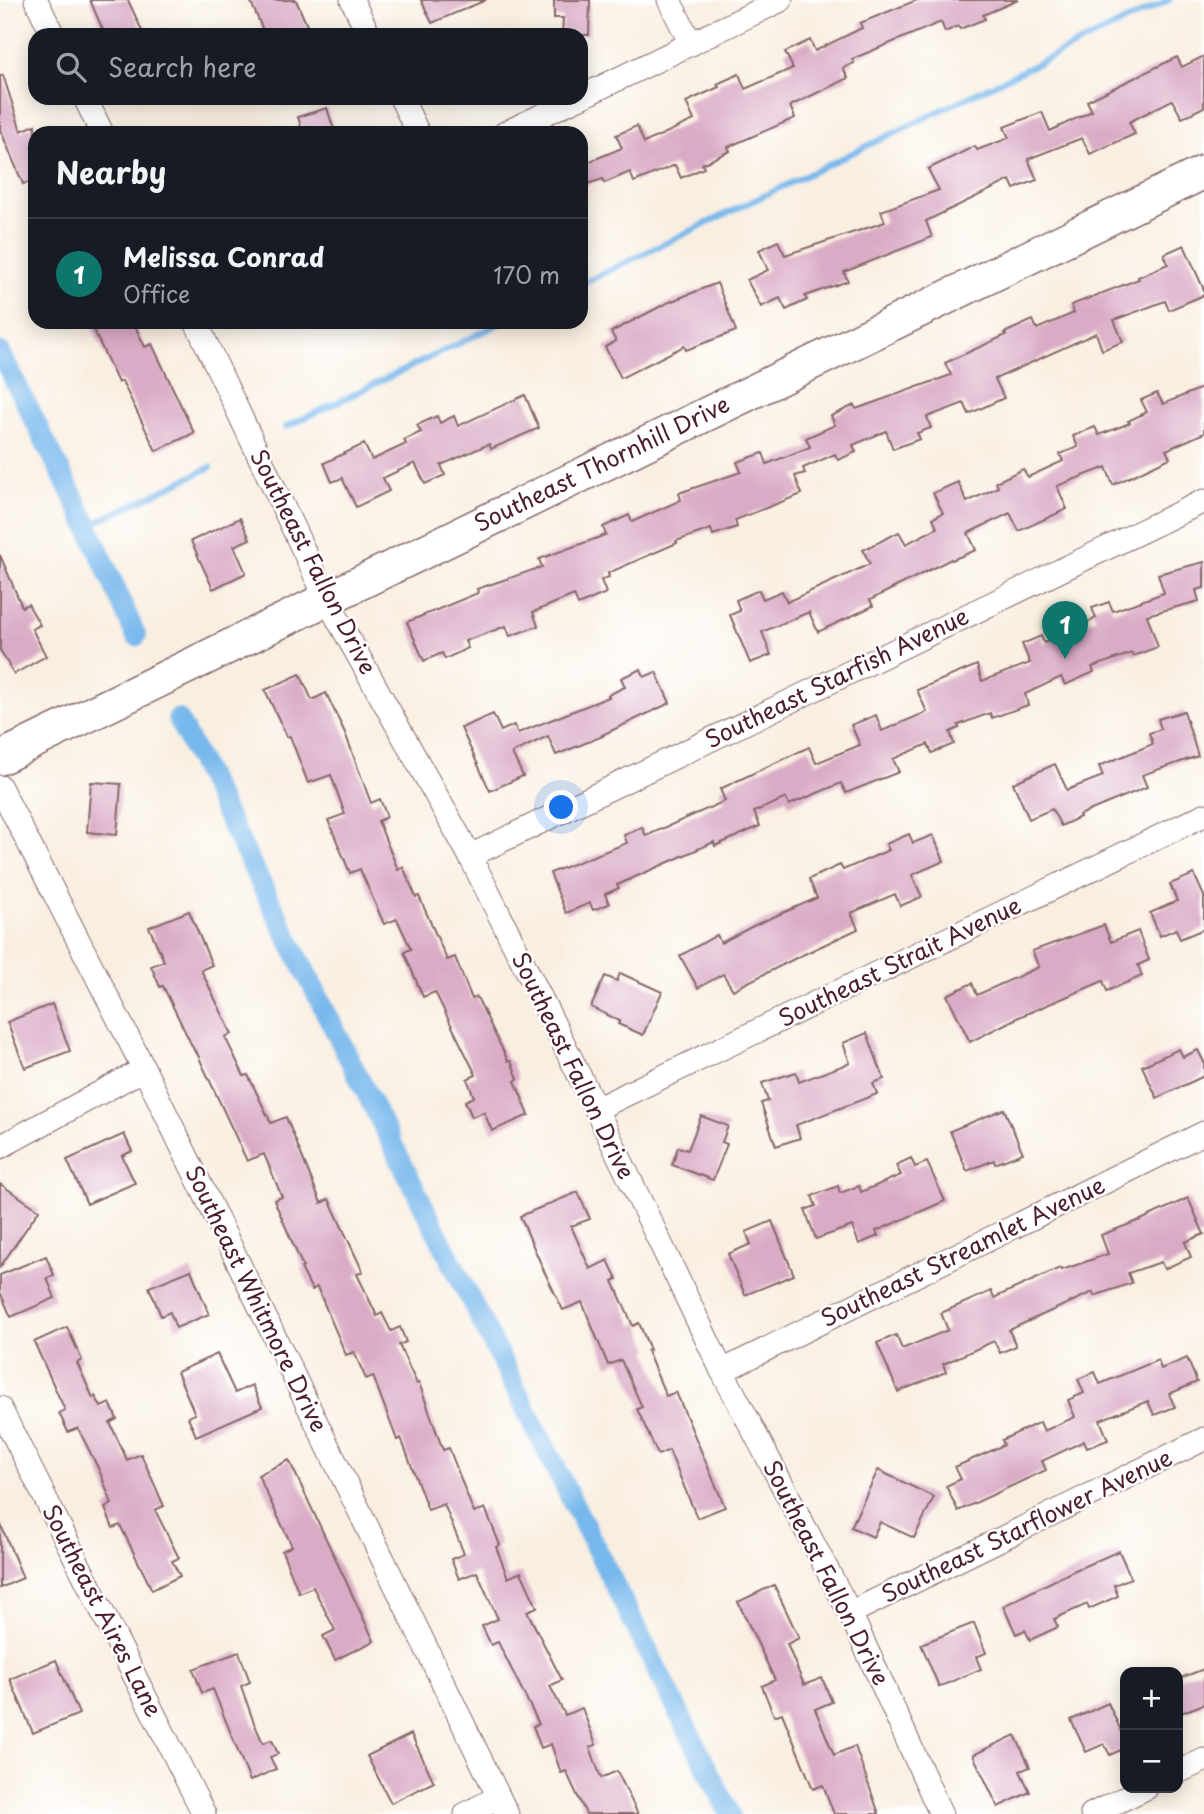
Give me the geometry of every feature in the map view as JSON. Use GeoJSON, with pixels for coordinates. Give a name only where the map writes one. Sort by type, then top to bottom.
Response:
{"type":"FeatureCollection","features":[{"type":"Feature","properties":{"kind":"street"},"geometry":{"type":"LineString","coordinates":[[36,0],[50,28]]}},
{"type":"Feature","properties":{"kind":"street"},"geometry":{"type":"LineString","coordinates":[[352,0],[366,28]]}},
{"type":"Feature","properties":{"kind":"street"},"geometry":{"type":"LineString","coordinates":[[668,0],[691,44]]}},
{"type":"Feature","properties":{"kind":"street"},"geometry":{"type":"LineString","coordinates":[[588,93],[780,0]]}},
{"type":"Feature","properties":{"kind":"street"},"geometry":{"type":"LineString","coordinates":[[88,105],[99,126]]}},
{"type":"Feature","properties":{"kind":"street"},"geometry":{"type":"LineString","coordinates":[[404,105],[415,126]]}},
{"type":"Feature","properties":{"kind":"street"},"geometry":{"type":"LineString","coordinates":[[520,126],[563,105]]}},
{"type":"Feature","properties":{"kind":"street","name":"Southeast Thornhill Drive"},"geometry":{"type":"LineString","coordinates":[[0,758],[1204,172]]}},
{"type":"Feature","properties":{"kind":"street","name":"Southeast Fallon Drive"},"geometry":{"type":"LineString","coordinates":[[199,329],[326,598],[470,856],[722,1371],[850,1613],[941,1814]]}},
{"type":"Feature","properties":{"kind":"street","name":"Southeast Starfish Avenue"},"geometry":{"type":"LineString","coordinates":[[470,856],[1204,501]]}},
{"type":"Feature","properties":{"kind":"street","name":"Southeast Whitmore Drive"},"geometry":{"type":"LineString","coordinates":[[0,787],[144,1069],[503,1806]]}},
{"type":"Feature","properties":{"kind":"street","name":"Southeast Strait Avenue"},"geometry":{"type":"LineString","coordinates":[[596,1109],[1204,815]]}},
{"type":"Feature","properties":{"kind":"street"},"geometry":{"type":"LineString","coordinates":[[0,1147],[144,1069]]}},
{"type":"Feature","properties":{"kind":"street","name":"Southeast Streamlet Avenue"},"geometry":{"type":"LineString","coordinates":[[722,1371],[1204,1133]]}},
{"type":"Feature","properties":{"kind":"street","name":"Southeast Aires Lane"},"geometry":{"type":"LineString","coordinates":[[0,1408],[204,1814]]}},
{"type":"Feature","properties":{"kind":"street","name":"Southeast Starflower Avenue"},"geometry":{"type":"LineString","coordinates":[[850,1613],[1204,1439]]}},
{"type":"Feature","properties":{"kind":"street"},"geometry":{"type":"LineString","coordinates":[[1183,1770],[1204,1760]]}},
{"type":"Feature","properties":{"kind":"street"},"geometry":{"type":"LineString","coordinates":[[1092,1814],[1136,1793]]}},
{"type":"Feature","properties":{"kind":"street"},"geometry":{"type":"LineString","coordinates":[[466,1814],[503,1806]]}},
{"type":"Feature","properties":{"kind":"building"},"geometry":{"type":"Polygon","coordinates":[[[90,0],[128,0],[141,28],[102,28],[90,0]]]}},
{"type":"Feature","properties":{"kind":"building"},"geometry":{"type":"Polygon","coordinates":[[[250,0],[296,0],[308,28],[262,28],[250,0]]]}},
{"type":"Feature","properties":{"kind":"building"},"geometry":{"type":"Polygon","coordinates":[[[421,0],[486,0],[432,23],[421,0]]]}},
{"type":"Feature","properties":{"kind":"building"},"geometry":{"type":"Polygon","coordinates":[[[554,0],[590,0],[589,35],[588,28],[562,28],[563,18],[554,18],[554,0]]]}},
{"type":"Feature","properties":{"kind":"building"},"geometry":{"type":"Polygon","coordinates":[[[917,0],[1018,0],[983,15],[985,19],[960,29],[958,26],[945,32],[941,22],[852,59],[854,63],[843,68],[848,78],[790,106],[795,118],[728,147],[730,151],[702,164],[704,168],[681,178],[675,165],[634,182],[630,172],[604,183],[603,179],[588,184],[588,162],[622,148],[616,135],[637,126],[644,143],[694,120],[686,102],[719,87],[717,84],[739,74],[745,89],[793,68],[785,52],[810,40],[815,51],[862,28],[860,23],[917,0]]]}},
{"type":"Feature","properties":{"kind":"building"},"geometry":{"type":"Polygon","coordinates":[[[1204,56],[1204,107],[1182,118],[1172,100],[1129,122],[1135,134],[1090,154],[1082,138],[1028,159],[1037,180],[1014,189],[1010,180],[926,221],[932,237],[844,272],[848,281],[805,296],[807,300],[786,310],[780,298],[761,307],[747,280],[768,270],[759,250],[778,241],[785,255],[885,222],[881,211],[939,190],[928,169],[975,146],[977,150],[1009,138],[1004,127],[1042,112],[1050,131],[1092,111],[1087,101],[1177,57],[1182,67],[1204,56]]]}},
{"type":"Feature","properties":{"kind":"building"},"geometry":{"type":"Polygon","coordinates":[[[3,75],[21,131],[28,128],[28,182],[23,184],[0,129],[0,76],[3,75]]]}},
{"type":"Feature","properties":{"kind":"building"},"geometry":{"type":"Polygon","coordinates":[[[327,108],[333,126],[301,126],[298,117],[327,108]]]}},
{"type":"Feature","properties":{"kind":"building"},"geometry":{"type":"Polygon","coordinates":[[[1184,245],[1204,295],[1169,310],[1165,301],[1114,320],[1123,342],[1102,350],[1096,333],[995,379],[1004,398],[969,414],[964,403],[927,417],[931,428],[917,433],[920,439],[893,449],[886,431],[853,445],[856,452],[838,460],[835,454],[803,468],[805,473],[795,476],[802,494],[735,520],[737,527],[713,535],[711,529],[676,541],[677,543],[608,573],[609,577],[601,580],[606,593],[578,605],[574,595],[533,612],[538,626],[510,636],[506,626],[465,641],[468,648],[445,659],[442,653],[424,661],[407,622],[478,593],[477,589],[542,567],[539,559],[606,535],[603,527],[629,515],[632,522],[681,500],[679,493],[741,472],[737,462],[763,453],[767,464],[810,447],[806,438],[835,425],[831,416],[854,405],[856,409],[951,375],[945,363],[1033,320],[1037,329],[1074,313],[1071,305],[1139,279],[1138,277],[1168,264],[1164,254],[1184,245]]]}},
{"type":"Feature","properties":{"kind":"building"},"geometry":{"type":"Polygon","coordinates":[[[717,283],[736,331],[686,350],[684,346],[621,378],[605,347],[616,341],[611,332],[667,303],[717,283]]]}},
{"type":"Feature","properties":{"kind":"building"},"geometry":{"type":"Polygon","coordinates":[[[93,329],[136,329],[145,347],[152,344],[194,433],[156,451],[122,381],[118,383],[93,329]]]}},
{"type":"Feature","properties":{"kind":"building"},"geometry":{"type":"Polygon","coordinates":[[[1204,387],[1204,433],[1166,450],[1170,458],[1113,485],[1106,467],[1057,486],[1067,509],[1019,531],[1010,513],[968,533],[976,550],[951,559],[870,600],[873,606],[818,632],[809,612],[762,632],[771,655],[750,663],[730,615],[740,611],[736,600],[759,590],[763,599],[782,591],[787,602],[870,564],[863,550],[899,532],[906,544],[937,528],[933,518],[943,513],[933,493],[958,482],[967,502],[998,487],[996,482],[1023,469],[1028,477],[1063,461],[1060,454],[1078,447],[1073,436],[1095,427],[1099,435],[1130,423],[1128,421],[1147,412],[1141,400],[1157,393],[1163,404],[1204,387]]]}},
{"type":"Feature","properties":{"kind":"building"},"geometry":{"type":"Polygon","coordinates":[[[525,395],[539,428],[491,449],[489,444],[441,465],[445,475],[425,484],[415,463],[383,478],[389,491],[356,507],[342,478],[332,482],[324,463],[364,444],[372,460],[406,444],[404,440],[421,432],[417,425],[437,416],[440,423],[454,416],[458,426],[525,395]]]}},
{"type":"Feature","properties":{"kind":"building"},"geometry":{"type":"Polygon","coordinates":[[[240,518],[250,539],[234,546],[246,573],[213,589],[191,541],[240,518]]]}},
{"type":"Feature","properties":{"kind":"building"},"geometry":{"type":"Polygon","coordinates":[[[0,555],[22,607],[28,604],[40,625],[32,629],[46,656],[14,674],[0,650],[0,555]]]}},
{"type":"Feature","properties":{"kind":"building"},"geometry":{"type":"Polygon","coordinates":[[[1204,562],[1204,588],[1196,590],[1199,601],[1147,615],[1158,647],[1092,667],[1094,672],[1065,685],[1061,677],[1025,694],[1028,705],[992,718],[990,713],[958,725],[959,728],[950,732],[954,744],[932,753],[928,744],[893,759],[899,772],[846,793],[841,783],[789,805],[786,798],[754,812],[760,826],[715,846],[714,842],[617,885],[619,888],[605,894],[609,904],[593,910],[590,903],[566,913],[550,873],[627,843],[624,835],[642,827],[646,836],[725,801],[720,789],[809,747],[816,763],[860,745],[851,725],[876,715],[882,731],[927,712],[917,690],[977,665],[982,681],[1030,663],[1022,644],[1041,636],[1044,643],[1096,618],[1092,608],[1109,602],[1113,611],[1164,593],[1158,574],[1204,562]]]}},
{"type":"Feature","properties":{"kind":"building"},"geometry":{"type":"Polygon","coordinates":[[[641,669],[644,677],[656,672],[670,703],[603,736],[556,755],[548,736],[512,753],[523,776],[490,791],[461,728],[493,714],[501,731],[514,725],[518,733],[609,697],[608,695],[625,687],[621,678],[641,669]]]}},
{"type":"Feature","properties":{"kind":"building"},"geometry":{"type":"Polygon","coordinates":[[[300,674],[312,700],[326,693],[345,733],[371,803],[380,799],[387,817],[378,821],[398,870],[403,867],[416,897],[419,896],[447,960],[455,957],[472,999],[477,997],[508,1061],[511,1061],[518,1079],[515,1081],[529,1115],[492,1131],[484,1112],[472,1117],[465,1101],[474,1097],[467,1079],[476,1075],[435,992],[423,997],[404,952],[411,949],[397,919],[384,924],[360,869],[350,873],[328,820],[345,814],[331,775],[308,783],[290,736],[287,737],[265,690],[300,674]]]}},
{"type":"Feature","properties":{"kind":"building"},"geometry":{"type":"Polygon","coordinates":[[[1184,711],[1198,756],[1142,775],[1147,787],[1079,815],[1080,817],[1061,826],[1052,809],[1029,819],[1013,783],[1055,764],[1067,790],[1103,776],[1099,766],[1153,744],[1149,733],[1161,729],[1158,719],[1184,711]]]}},
{"type":"Feature","properties":{"kind":"building"},"geometry":{"type":"Polygon","coordinates":[[[91,782],[121,784],[117,835],[87,832],[91,782]]]}},
{"type":"Feature","properties":{"kind":"building"},"geometry":{"type":"Polygon","coordinates":[[[909,834],[913,843],[933,835],[944,861],[912,875],[922,897],[900,906],[895,894],[851,913],[858,929],[733,990],[723,974],[698,988],[680,956],[717,935],[721,943],[817,898],[809,879],[840,865],[843,870],[889,850],[886,844],[909,834]]]}},
{"type":"Feature","properties":{"kind":"building"},"geometry":{"type":"Polygon","coordinates":[[[1194,874],[1204,896],[1204,929],[1180,939],[1176,929],[1160,936],[1150,913],[1177,901],[1170,884],[1194,874]]]}},
{"type":"Feature","properties":{"kind":"building"},"geometry":{"type":"Polygon","coordinates":[[[189,911],[212,965],[201,970],[232,1034],[225,1037],[244,1076],[248,1075],[271,1123],[286,1117],[321,1203],[329,1199],[363,1272],[357,1274],[377,1316],[382,1313],[391,1331],[400,1327],[406,1342],[399,1345],[417,1384],[419,1383],[443,1450],[449,1448],[474,1513],[485,1508],[500,1545],[496,1547],[508,1578],[521,1572],[537,1607],[527,1611],[562,1680],[550,1686],[565,1715],[582,1708],[596,1745],[590,1747],[601,1778],[617,1771],[638,1814],[586,1814],[566,1771],[561,1773],[551,1744],[541,1748],[533,1726],[539,1724],[498,1642],[491,1645],[482,1626],[498,1619],[477,1572],[459,1579],[451,1559],[464,1554],[444,1504],[428,1510],[401,1438],[397,1440],[373,1376],[366,1379],[354,1352],[346,1355],[317,1287],[312,1290],[301,1268],[303,1267],[274,1200],[282,1197],[264,1154],[247,1161],[196,1051],[163,986],[160,987],[151,966],[164,961],[149,927],[189,911]]]}},
{"type":"Feature","properties":{"kind":"building"},"geometry":{"type":"Polygon","coordinates":[[[1104,925],[1111,942],[1138,931],[1149,960],[1138,965],[1142,976],[1107,991],[1103,981],[1019,1017],[970,1042],[947,995],[972,983],[977,995],[1039,967],[1032,951],[1104,925]]]}},
{"type":"Feature","properties":{"kind":"building"},"geometry":{"type":"Polygon","coordinates":[[[620,973],[662,992],[643,1035],[618,1024],[620,1021],[591,1007],[605,976],[617,981],[620,973]]]}},
{"type":"Feature","properties":{"kind":"building"},"geometry":{"type":"Polygon","coordinates":[[[52,1004],[70,1051],[25,1068],[7,1022],[52,1004]]]}},
{"type":"Feature","properties":{"kind":"building"},"geometry":{"type":"Polygon","coordinates":[[[867,1033],[884,1079],[873,1083],[877,1094],[796,1125],[800,1138],[776,1146],[761,1103],[768,1101],[762,1083],[796,1072],[799,1082],[850,1063],[843,1043],[867,1033]]]}},
{"type":"Feature","properties":{"kind":"building"},"geometry":{"type":"Polygon","coordinates":[[[1179,1049],[1183,1057],[1198,1050],[1204,1062],[1204,1076],[1157,1098],[1142,1066],[1179,1049]]]}},
{"type":"Feature","properties":{"kind":"building"},"geometry":{"type":"Polygon","coordinates":[[[1004,1109],[1023,1153],[995,1164],[994,1160],[967,1171],[950,1131],[1004,1109]]]}},
{"type":"Feature","properties":{"kind":"building"},"geometry":{"type":"Polygon","coordinates":[[[701,1116],[728,1126],[722,1142],[727,1144],[713,1180],[672,1165],[678,1147],[688,1150],[701,1116]]]}},
{"type":"Feature","properties":{"kind":"building"},"geometry":{"type":"Polygon","coordinates":[[[124,1134],[132,1151],[122,1156],[135,1183],[87,1204],[67,1160],[124,1134]]]}},
{"type":"Feature","properties":{"kind":"building"},"geometry":{"type":"Polygon","coordinates":[[[911,1158],[915,1167],[927,1162],[945,1201],[876,1231],[878,1236],[859,1244],[852,1226],[816,1239],[805,1210],[816,1206],[812,1196],[838,1186],[840,1193],[859,1186],[861,1192],[901,1175],[896,1165],[911,1158]]]}},
{"type":"Feature","properties":{"kind":"building"},"geometry":{"type":"Polygon","coordinates":[[[0,1184],[39,1210],[0,1267],[0,1184]]]}},
{"type":"Feature","properties":{"kind":"building"},"geometry":{"type":"Polygon","coordinates":[[[578,1192],[590,1219],[571,1226],[590,1269],[608,1260],[617,1279],[613,1281],[633,1326],[639,1323],[650,1350],[647,1351],[666,1396],[676,1392],[725,1507],[697,1518],[669,1450],[658,1455],[637,1409],[642,1407],[621,1360],[608,1365],[582,1302],[563,1310],[544,1271],[520,1216],[578,1192]]]}},
{"type":"Feature","properties":{"kind":"building"},"geometry":{"type":"Polygon","coordinates":[[[1188,1198],[1204,1234],[1185,1242],[1191,1257],[1164,1269],[1161,1262],[1128,1273],[1132,1283],[1094,1296],[1093,1292],[1009,1330],[1016,1346],[1000,1353],[994,1341],[943,1364],[946,1372],[898,1392],[877,1343],[896,1335],[902,1349],[948,1330],[941,1313],[991,1291],[994,1298],[1060,1268],[1062,1270],[1108,1254],[1101,1235],[1188,1198]]]}},
{"type":"Feature","properties":{"kind":"building"},"geometry":{"type":"Polygon","coordinates":[[[772,1221],[794,1275],[745,1295],[728,1254],[751,1244],[746,1232],[772,1221]]]}},
{"type":"Feature","properties":{"kind":"building"},"geometry":{"type":"Polygon","coordinates":[[[46,1256],[54,1275],[47,1278],[55,1298],[11,1317],[0,1292],[0,1275],[46,1256]]]}},
{"type":"Feature","properties":{"kind":"building"},"geometry":{"type":"Polygon","coordinates":[[[191,1270],[209,1314],[176,1328],[170,1312],[161,1316],[149,1287],[191,1270]]]}},
{"type":"Feature","properties":{"kind":"building"},"geometry":{"type":"Polygon","coordinates":[[[67,1327],[82,1360],[77,1363],[93,1398],[95,1396],[101,1407],[110,1403],[117,1419],[110,1423],[127,1460],[141,1454],[164,1506],[155,1510],[179,1558],[172,1561],[180,1576],[152,1590],[120,1525],[113,1528],[105,1508],[112,1504],[100,1472],[78,1428],[68,1432],[59,1413],[65,1410],[34,1342],[67,1327]]]}},
{"type":"Feature","properties":{"kind":"building"},"geometry":{"type":"Polygon","coordinates":[[[217,1354],[235,1393],[252,1385],[262,1407],[196,1436],[188,1417],[195,1414],[177,1372],[217,1354]]]}},
{"type":"Feature","properties":{"kind":"building"},"geometry":{"type":"Polygon","coordinates":[[[1187,1358],[1197,1382],[1169,1394],[1175,1407],[1154,1415],[1148,1401],[1100,1420],[1108,1440],[1087,1448],[1084,1441],[1042,1461],[1046,1470],[958,1511],[946,1486],[961,1479],[955,1467],[1004,1445],[1002,1440],[1040,1422],[1044,1431],[1075,1417],[1068,1400],[1084,1393],[1078,1379],[1095,1372],[1100,1384],[1158,1360],[1161,1369],[1187,1358]]]}},
{"type":"Feature","properties":{"kind":"building"},"geometry":{"type":"Polygon","coordinates":[[[289,1460],[374,1641],[335,1660],[323,1636],[335,1630],[313,1587],[299,1593],[282,1551],[292,1546],[258,1475],[289,1460]]]}},
{"type":"Feature","properties":{"kind":"building"},"geometry":{"type":"Polygon","coordinates":[[[878,1470],[934,1497],[914,1538],[880,1522],[873,1537],[851,1527],[878,1470]]]}},
{"type":"Feature","properties":{"kind":"building"},"geometry":{"type":"Polygon","coordinates":[[[0,1523],[23,1578],[0,1588],[0,1523]]]}},
{"type":"Feature","properties":{"kind":"building"},"geometry":{"type":"Polygon","coordinates":[[[1119,1551],[1131,1578],[1114,1585],[1118,1596],[1089,1609],[1087,1604],[1054,1619],[1058,1627],[1030,1640],[1025,1630],[1016,1634],[1003,1606],[1119,1551]]]}},
{"type":"Feature","properties":{"kind":"building"},"geometry":{"type":"Polygon","coordinates":[[[774,1585],[799,1638],[787,1644],[804,1685],[822,1678],[832,1702],[815,1709],[834,1755],[855,1746],[879,1814],[834,1814],[823,1785],[813,1789],[782,1713],[774,1716],[762,1686],[775,1680],[738,1602],[774,1585]]]}},
{"type":"Feature","properties":{"kind":"building"},"geometry":{"type":"Polygon","coordinates":[[[974,1623],[986,1653],[976,1657],[981,1669],[939,1687],[921,1644],[974,1623]]]}},
{"type":"Feature","properties":{"kind":"building"},"geometry":{"type":"Polygon","coordinates":[[[239,1652],[250,1682],[241,1686],[254,1723],[263,1743],[272,1740],[278,1754],[270,1757],[276,1769],[250,1781],[213,1689],[202,1693],[193,1669],[239,1652]]]}},
{"type":"Feature","properties":{"kind":"building"},"geometry":{"type":"Polygon","coordinates":[[[56,1660],[79,1714],[33,1733],[10,1679],[56,1660]]]}},
{"type":"Feature","properties":{"kind":"building"},"geometry":{"type":"Polygon","coordinates":[[[1204,1669],[1204,1704],[1183,1712],[1183,1677],[1204,1669]]]}},
{"type":"Feature","properties":{"kind":"building"},"geometry":{"type":"Polygon","coordinates":[[[1108,1703],[1120,1728],[1120,1750],[1110,1755],[1104,1744],[1086,1752],[1071,1720],[1108,1703]]]}},
{"type":"Feature","properties":{"kind":"building"},"geometry":{"type":"Polygon","coordinates":[[[411,1734],[434,1782],[391,1803],[367,1756],[411,1734]]]}},
{"type":"Feature","properties":{"kind":"building"},"geometry":{"type":"Polygon","coordinates":[[[1015,1735],[1030,1767],[1020,1771],[1030,1792],[998,1807],[973,1755],[1015,1735]]]}},
{"type":"Feature","properties":{"kind":"waterway"},"geometry":{"type":"LineString","coordinates":[[588,281],[1169,0]]}},
{"type":"Feature","properties":{"kind":"waterway"},"geometry":{"type":"LineString","coordinates":[[286,427],[489,329]]}},
{"type":"Feature","properties":{"kind":"waterway"},"geometry":{"type":"LineString","coordinates":[[0,352],[88,526],[136,636]]}},
{"type":"Feature","properties":{"kind":"waterway"},"geometry":{"type":"LineString","coordinates":[[88,526],[211,467]]}},
{"type":"Feature","properties":{"kind":"waterway"},"geometry":{"type":"LineString","coordinates":[[178,719],[730,1814]]}},
{"type":"Feature","properties":{"kind":"place","name":"Melissa Conrad"},"geometry":{"type":"Point","coordinates":[1065,659]}}]}
